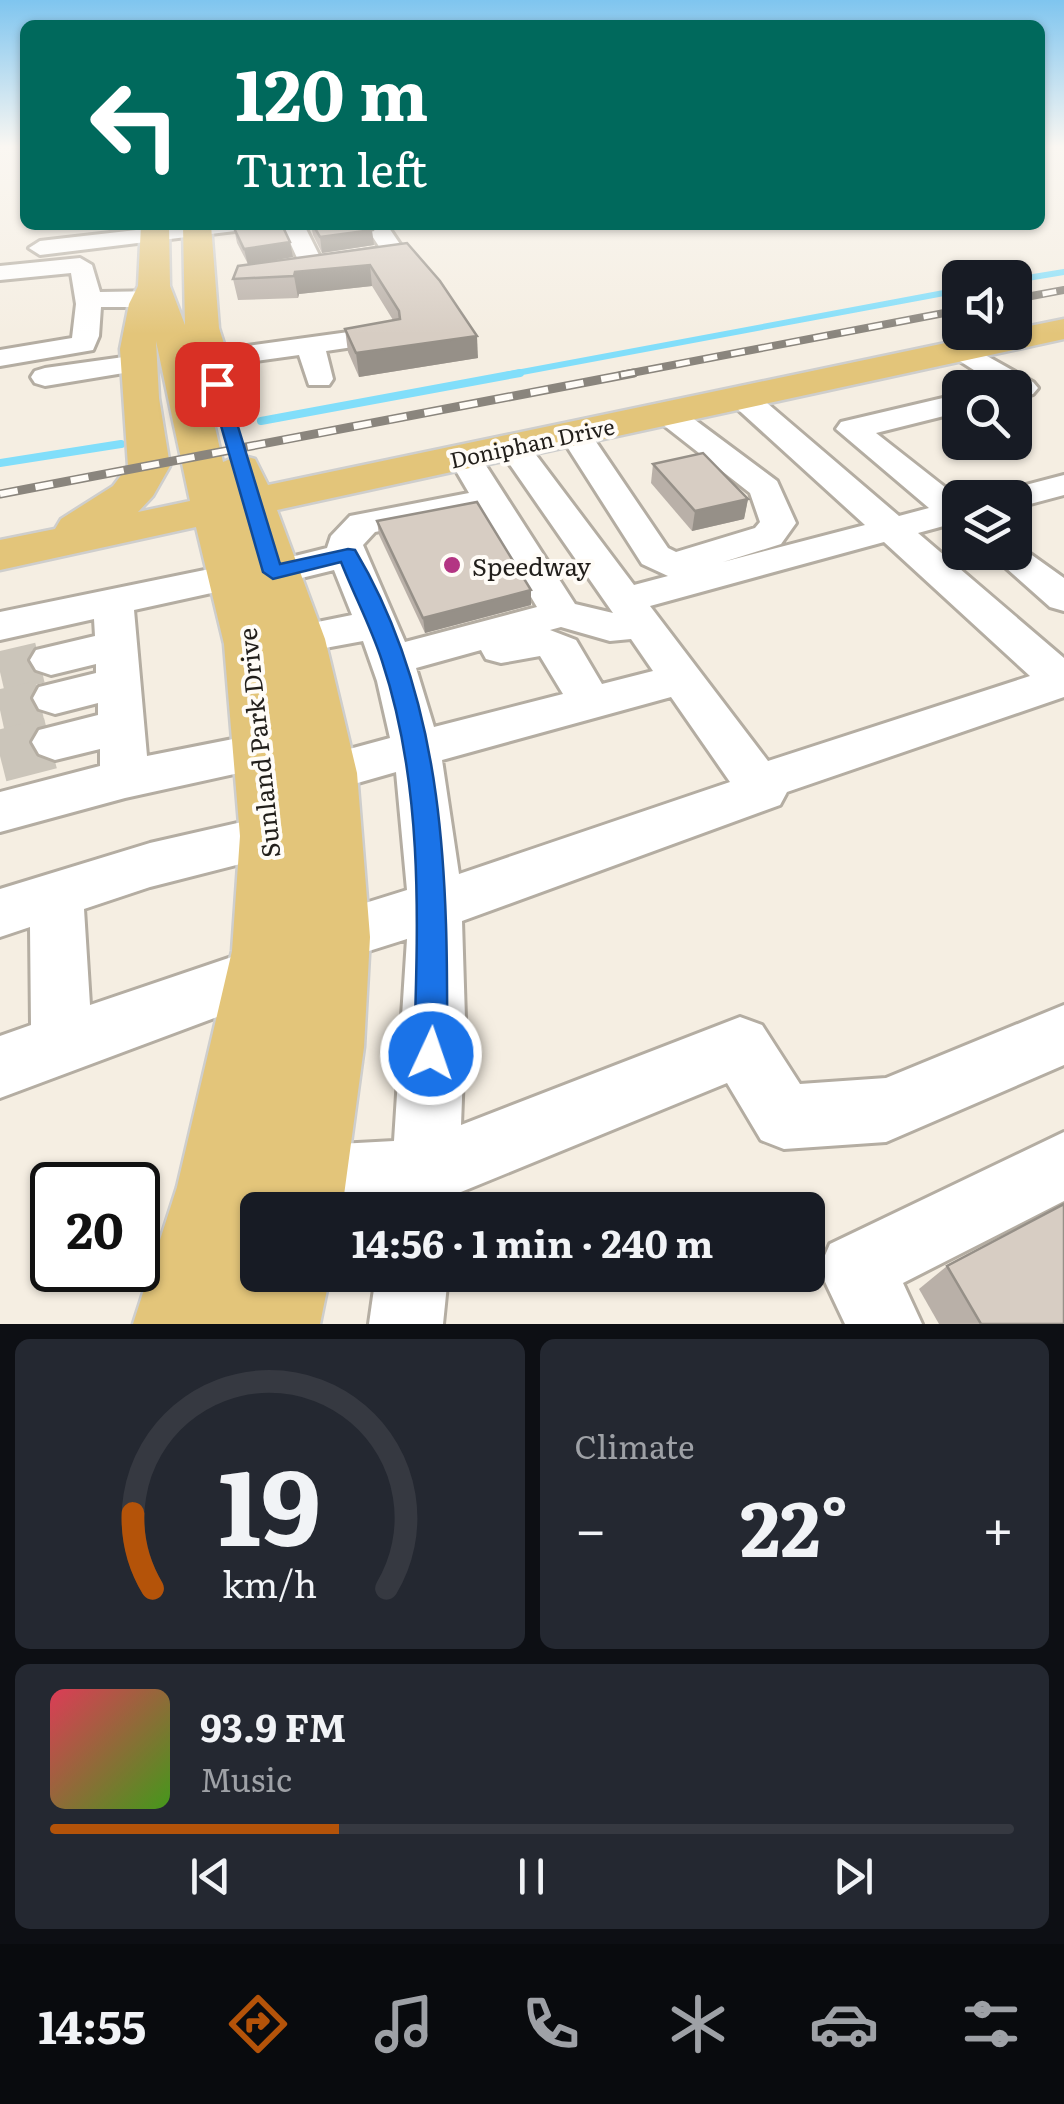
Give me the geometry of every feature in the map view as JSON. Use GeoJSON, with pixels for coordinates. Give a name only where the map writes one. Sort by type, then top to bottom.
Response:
{"type":"FeatureCollection","features":[{"type":"Feature","properties":{"kind":"main road","name":"Sunland Park Drive"},"geometry":{"type":"LineString","coordinates":[[155,230],[153,294],[244,540],[298,640],[294,762],[273,836],[264,974],[221,1186],[181,1324]]}},
{"type":"Feature","properties":{"kind":"main road","name":"Sunland Park Drive"},"geometry":{"type":"LineString","coordinates":[[198,230],[202,328],[234,450],[251,644],[294,762],[334,937],[324,1047],[300,1192]]}},
{"type":"Feature","properties":{"kind":"main road"},"geometry":{"type":"LineString","coordinates":[[51,545],[126,499],[145,478],[149,466],[138,362],[153,294]]}},
{"type":"Feature","properties":{"kind":"main road","name":"Doniphan Drive"},"geometry":{"type":"LineString","coordinates":[[1032,339],[1057,335]]}},
{"type":"Feature","properties":{"kind":"main road","name":"Doniphan Drive"},"geometry":{"type":"LineString","coordinates":[[0,555],[51,545],[244,540],[371,500],[464,457],[962,350]]}},
{"type":"Feature","properties":{"kind":"main road"},"geometry":{"type":"LineString","coordinates":[[272,1324],[279,1292]]}},
{"type":"Feature","properties":{"kind":"street"},"geometry":{"type":"LineString","coordinates":[[22,241],[92,232],[155,230]]}},
{"type":"Feature","properties":{"kind":"street"},"geometry":{"type":"LineString","coordinates":[[272,230],[312,265]]}},
{"type":"Feature","properties":{"kind":"street"},"geometry":{"type":"LineString","coordinates":[[236,277],[395,253],[379,230]]}},
{"type":"Feature","properties":{"kind":"street"},"geometry":{"type":"LineString","coordinates":[[0,273],[80,265],[87,300],[83,344],[0,358]]}},
{"type":"Feature","properties":{"kind":"street"},"geometry":{"type":"LineString","coordinates":[[87,300],[153,294]]}},
{"type":"Feature","properties":{"kind":"street"},"geometry":{"type":"LineString","coordinates":[[212,359],[385,335]]}},
{"type":"Feature","properties":{"kind":"street"},"geometry":{"type":"LineString","coordinates":[[310,344],[319,379]]}},
{"type":"Feature","properties":{"kind":"street"},"geometry":{"type":"LineString","coordinates":[[962,350],[994,370]]}},
{"type":"Feature","properties":{"kind":"street"},"geometry":{"type":"LineString","coordinates":[[0,384],[138,362]]}},
{"type":"Feature","properties":{"kind":"street"},"geometry":{"type":"LineString","coordinates":[[743,398],[1064,681]]}},
{"type":"Feature","properties":{"kind":"street"},"geometry":{"type":"LineString","coordinates":[[942,408],[852,430],[942,501]]}},
{"type":"Feature","properties":{"kind":"street"},"geometry":{"type":"LineString","coordinates":[[668,414],[765,488],[778,523],[813,550]]}},
{"type":"Feature","properties":{"kind":"street"},"geometry":{"type":"LineString","coordinates":[[574,434],[671,568]]}},
{"type":"Feature","properties":{"kind":"street"},"geometry":{"type":"LineString","coordinates":[[801,449],[860,437]]}},
{"type":"Feature","properties":{"kind":"street"},"geometry":{"type":"LineString","coordinates":[[334,937],[434,907],[763,791],[512,446]]}},
{"type":"Feature","properties":{"kind":"street"},"geometry":{"type":"LineString","coordinates":[[464,457],[561,614]]}},
{"type":"Feature","properties":{"kind":"street"},"geometry":{"type":"LineString","coordinates":[[1032,493],[1064,485]]}},
{"type":"Feature","properties":{"kind":"street"},"geometry":{"type":"LineString","coordinates":[[422,1191],[434,986],[434,907],[418,752],[390,653],[344,544],[371,500],[495,508],[554,504]]}},
{"type":"Feature","properties":{"kind":"street"},"geometry":{"type":"LineString","coordinates":[[671,568],[813,550],[942,518]]}},
{"type":"Feature","properties":{"kind":"street"},"geometry":{"type":"LineString","coordinates":[[539,579],[617,590],[768,536],[778,523]]}},
{"type":"Feature","properties":{"kind":"street"},"geometry":{"type":"LineString","coordinates":[[0,626],[113,601],[244,540],[348,555]]}},
{"type":"Feature","properties":{"kind":"street"},"geometry":{"type":"LineString","coordinates":[[1029,570],[1064,598]]}},
{"type":"Feature","properties":{"kind":"street"},"geometry":{"type":"LineString","coordinates":[[390,653],[561,614],[610,627],[617,590]]}},
{"type":"Feature","properties":{"kind":"street"},"geometry":{"type":"LineString","coordinates":[[113,601],[125,779]]}},
{"type":"Feature","properties":{"kind":"street"},"geometry":{"type":"LineString","coordinates":[[298,640],[390,653],[543,642],[560,650],[590,704]]}},
{"type":"Feature","properties":{"kind":"street"},"geometry":{"type":"LineString","coordinates":[[0,812],[125,779],[418,752],[682,679]]}},
{"type":"Feature","properties":{"kind":"street"},"geometry":{"type":"LineString","coordinates":[[758,783],[1064,681]]}},
{"type":"Feature","properties":{"kind":"street"},"geometry":{"type":"LineString","coordinates":[[119,685],[54,700],[119,685]]}},
{"type":"Feature","properties":{"kind":"street"},"geometry":{"type":"LineString","coordinates":[[0,913],[150,865],[273,836]]}},
{"type":"Feature","properties":{"kind":"street"},"geometry":{"type":"LineString","coordinates":[[56,895],[62,1044]]}},
{"type":"Feature","properties":{"kind":"street"},"geometry":{"type":"LineString","coordinates":[[0,1068],[264,974]]}},
{"type":"Feature","properties":{"kind":"street"},"geometry":{"type":"LineString","coordinates":[[391,1192],[422,1191],[740,1046],[784,1117],[886,1110],[1064,1035]]}},
{"type":"Feature","properties":{"kind":"street"},"geometry":{"type":"LineString","coordinates":[[885,1324],[854,1269],[1064,1165]]}},
{"type":"Feature","properties":{"kind":"street"},"geometry":{"type":"LineString","coordinates":[[406,1324],[410,1292]]}},
{"type":"Feature","properties":{"kind":"building"},"geometry":{"type":"Polygon","coordinates":[[[235,230],[284,230],[290,242],[244,249],[235,230]]]}},
{"type":"Feature","properties":{"kind":"building"},"geometry":{"type":"Polygon","coordinates":[[[316,230],[372,230],[320,237],[316,230]]]}},
{"type":"Feature","properties":{"kind":"building"},"geometry":{"type":"Polygon","coordinates":[[[407,243],[440,281],[477,336],[356,353],[345,329],[400,319],[399,311],[370,265],[295,272],[294,276],[233,279],[238,266],[407,243]]]}},
{"type":"Feature","properties":{"kind":"building"},"geometry":{"type":"Polygon","coordinates":[[[703,453],[748,499],[695,511],[653,464],[703,453]]]}},
{"type":"Feature","properties":{"kind":"building"},"geometry":{"type":"Polygon","coordinates":[[[477,502],[531,590],[423,618],[377,521],[477,502]]]}},
{"type":"Feature","properties":{"kind":"building"},"geometry":{"type":"Polygon","coordinates":[[[1064,1204],[1064,1324],[981,1324],[947,1266],[1064,1204]]]}},
{"type":"Feature","properties":{"kind":"waterway"},"geometry":{"type":"LineString","coordinates":[[1032,277],[1064,272]]}},
{"type":"Feature","properties":{"kind":"waterway"},"geometry":{"type":"LineString","coordinates":[[506,375],[942,293]]}},
{"type":"Feature","properties":{"kind":"waterway"},"geometry":{"type":"LineString","coordinates":[[261,421],[520,373]]}},
{"type":"Feature","properties":{"kind":"waterway"},"geometry":{"type":"LineString","coordinates":[[0,463],[121,444]]}},
{"type":"Feature","properties":{"kind":"tunnel"},"geometry":{"type":"LineString","coordinates":[[0,672],[51,660]]}},
{"type":"Feature","properties":{"kind":"tunnel"},"geometry":{"type":"LineString","coordinates":[[0,710],[55,698]]}},
{"type":"Feature","properties":{"kind":"tunnel"},"geometry":{"type":"LineString","coordinates":[[0,756],[55,742]]}},
{"type":"Feature","properties":{"kind":"railway"},"geometry":{"type":"LineString","coordinates":[[1032,296],[1064,290]]}},
{"type":"Feature","properties":{"kind":"railway"},"geometry":{"type":"LineString","coordinates":[[621,375],[942,313]]}},
{"type":"Feature","properties":{"kind":"railway"},"geometry":{"type":"LineString","coordinates":[[0,494],[634,373]]}},
{"type":"Feature","properties":{"kind":"place","name":"Speedway"},"geometry":{"type":"Point","coordinates":[452,565]}},
{"type":"Feature","properties":{"kind":"route"},"geometry":{"type":"LineString","coordinates":[[217,384],[273,572],[348,555],[393,660],[418,752],[426,811],[434,907],[431,1054]]}}]}
